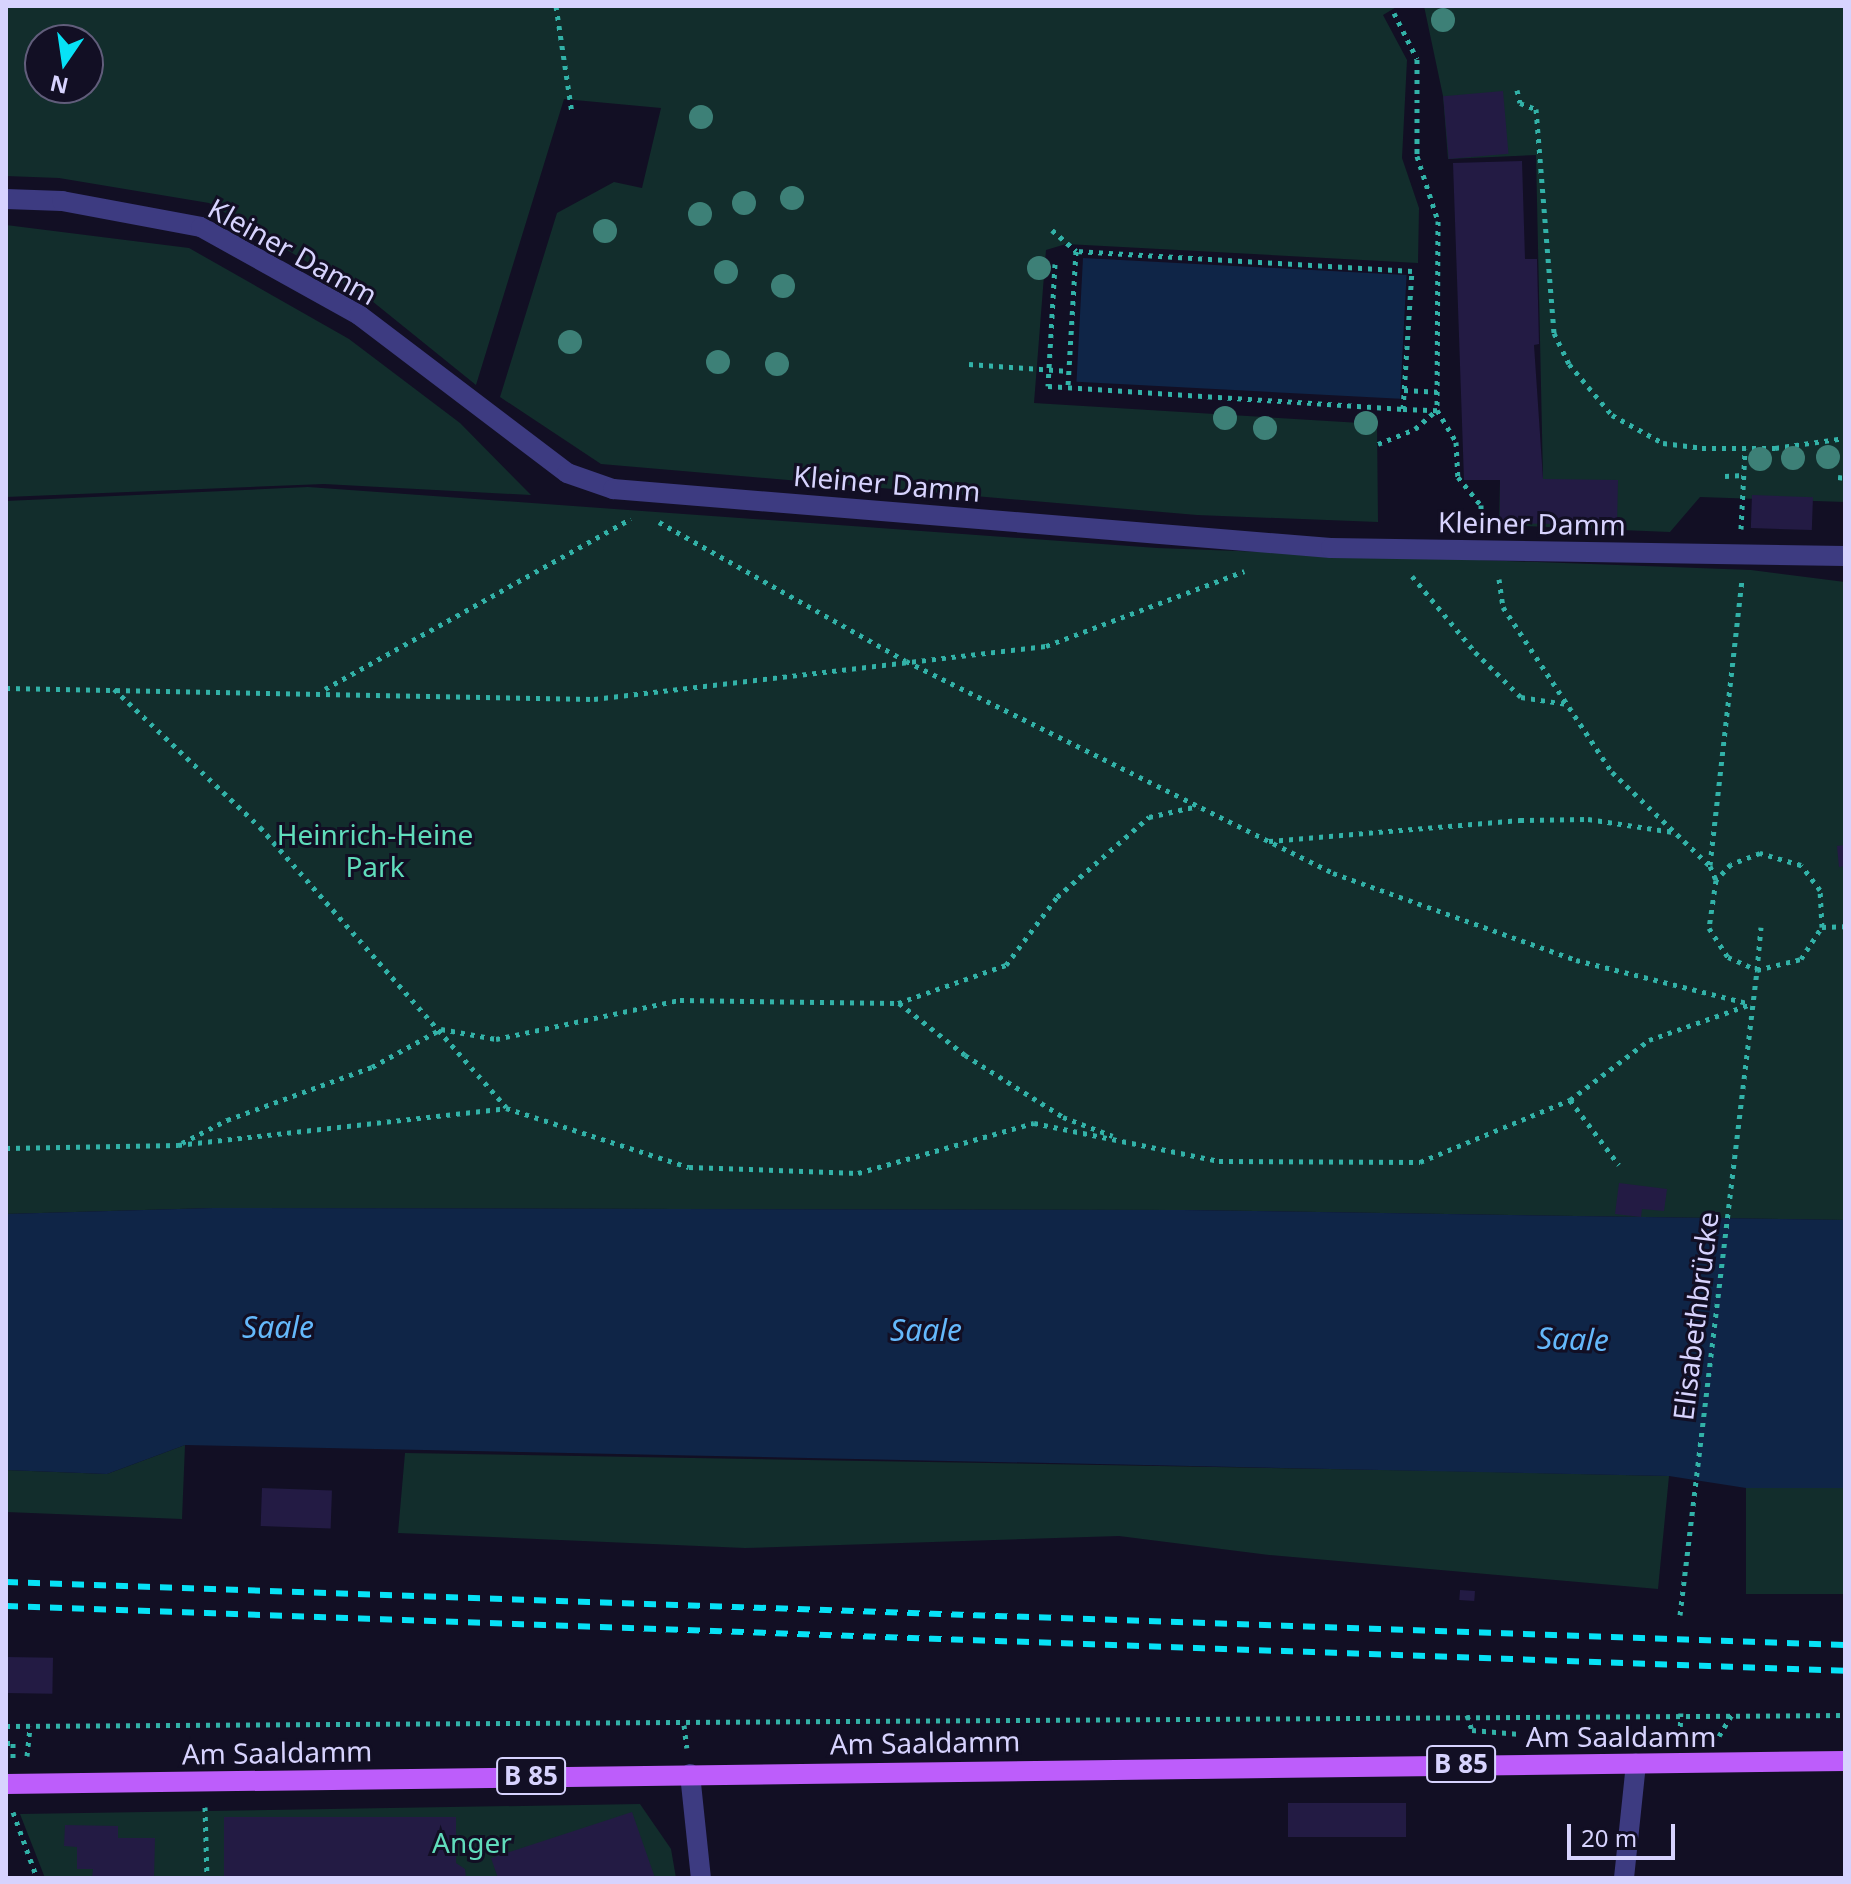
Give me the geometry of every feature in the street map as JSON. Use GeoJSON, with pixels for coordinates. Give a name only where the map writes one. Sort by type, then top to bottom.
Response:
{"type":"FeatureCollection","features":[{"type":"Feature","properties":{"kind":"main road","name":"Am Saaldamm"},"geometry":{"type":"LineString","coordinates":[[10,1784],[1249,1764],[1845,1761]]}},
{"type":"Feature","properties":{"kind":"street","name":"Kleiner Damm"},"geometry":{"type":"LineString","coordinates":[[6,199],[62,201],[201,227],[359,315],[567,473],[629,490],[1297,544],[1845,556]]}},
{"type":"Feature","properties":{"kind":"street"},"geometry":{"type":"LineString","coordinates":[[1624,1878],[1636,1764]]}},
{"type":"Feature","properties":{"kind":"street"},"geometry":{"type":"LineString","coordinates":[[690,1774],[701,1878]]}},
{"type":"Feature","properties":{"kind":"path"},"geometry":{"type":"LineString","coordinates":[[556,6],[572,113]]}},
{"type":"Feature","properties":{"kind":"path"},"geometry":{"type":"LineString","coordinates":[[1394,13],[1417,59],[1417,156],[1438,221],[1437,410],[1456,442],[1458,477],[1481,505],[1488,550],[1503,607],[1612,772],[1710,866],[1716,880],[1709,928],[1728,957],[1757,970],[1801,959],[1822,927],[1820,890],[1801,865],[1760,853],[1731,864],[1716,880]]}},
{"type":"Feature","properties":{"kind":"path"},"geometry":{"type":"LineString","coordinates":[[1517,90],[1520,103],[1536,109],[1554,333],[1569,364],[1612,415],[1636,433],[1663,443],[1745,449],[1845,438]]}},
{"type":"Feature","properties":{"kind":"path"},"geometry":{"type":"LineString","coordinates":[[1052,230],[1076,251],[1412,271],[1403,409]]}},
{"type":"Feature","properties":{"kind":"path"},"geometry":{"type":"LineString","coordinates":[[1068,387],[1076,251]]}},
{"type":"Feature","properties":{"kind":"path"},"geometry":{"type":"LineString","coordinates":[[1055,264],[1048,386],[1437,410]]}},
{"type":"Feature","properties":{"kind":"path"},"geometry":{"type":"LineString","coordinates":[[969,364],[1069,371]]}},
{"type":"Feature","properties":{"kind":"path"},"geometry":{"type":"LineString","coordinates":[[1404,390],[1437,392]]}},
{"type":"Feature","properties":{"kind":"path"},"geometry":{"type":"LineString","coordinates":[[1378,444],[1415,429],[1437,410]]}},
{"type":"Feature","properties":{"kind":"path"},"geometry":{"type":"LineString","coordinates":[[1710,866],[1742,554],[1745,449]]}},
{"type":"Feature","properties":{"kind":"path"},"geometry":{"type":"LineString","coordinates":[[1725,476],[1743,475]]}},
{"type":"Feature","properties":{"kind":"path"},"geometry":{"type":"LineString","coordinates":[[629,490],[643,512],[906,661],[1333,873],[1576,960],[1751,1004]]}},
{"type":"Feature","properties":{"kind":"path"},"geometry":{"type":"LineString","coordinates":[[325,690],[643,512]]}},
{"type":"Feature","properties":{"kind":"path"},"geometry":{"type":"LineString","coordinates":[[6,688],[325,690],[594,699],[1046,646],[1169,602],[1297,544]]}},
{"type":"Feature","properties":{"kind":"path"},"geometry":{"type":"LineString","coordinates":[[1405,570],[1521,697],[1567,704]]}},
{"type":"Feature","properties":{"kind":"path"},"geometry":{"type":"LineString","coordinates":[[114,689],[260,827],[441,1029],[506,1108]]}},
{"type":"Feature","properties":{"kind":"path"},"geometry":{"type":"LineString","coordinates":[[178,1145],[227,1120],[372,1067],[441,1029],[496,1039],[680,1000],[898,1003],[1006,965],[1057,897],[1149,817],[1199,806]]}},
{"type":"Feature","properties":{"kind":"path"},"geometry":{"type":"LineString","coordinates":[[1269,841],[1520,820],[1588,819],[1674,832]]}},
{"type":"Feature","properties":{"kind":"path"},"geometry":{"type":"LineString","coordinates":[[1822,927],[1845,926]]}},
{"type":"Feature","properties":{"kind":"path","name":"Elisabethbrücke"},"geometry":{"type":"LineString","coordinates":[[1680,1615],[1761,927]]}},
{"type":"Feature","properties":{"kind":"path"},"geometry":{"type":"LineString","coordinates":[[898,1003],[965,1055],[1063,1117],[1126,1141]]}},
{"type":"Feature","properties":{"kind":"path"},"geometry":{"type":"LineString","coordinates":[[6,1148],[178,1145],[506,1108],[689,1167],[858,1173],[1034,1123],[1219,1161],[1420,1162],[1570,1100],[1649,1040],[1751,1004]]}},
{"type":"Feature","properties":{"kind":"path"},"geometry":{"type":"LineString","coordinates":[[1570,1100],[1617,1163]]}},
{"type":"Feature","properties":{"kind":"path"},"geometry":{"type":"LineString","coordinates":[[6,1726],[684,1725],[1681,1713],[1845,1715]]}},
{"type":"Feature","properties":{"kind":"path"},"geometry":{"type":"LineString","coordinates":[[1680,1725],[1681,1713]]}},
{"type":"Feature","properties":{"kind":"path"},"geometry":{"type":"LineString","coordinates":[[30,1726],[30,1751]]}},
{"type":"Feature","properties":{"kind":"path"},"geometry":{"type":"LineString","coordinates":[[204,1781],[207,1878]]}},
{"type":"Feature","properties":{"kind":"path"},"geometry":{"type":"LineString","coordinates":[[10,1784],[13,1816],[37,1878]]}},
{"type":"Feature","properties":{"kind":"green space"},"geometry":{"type":"Polygon","coordinates":[[[6,6],[1398,6],[1383,15],[1407,60],[1402,158],[1419,208],[1418,263],[1066,244],[1046,250],[1034,403],[1377,424],[1378,522],[1197,515],[601,464],[500,397],[557,213],[614,182],[642,188],[661,108],[564,99],[476,385],[372,301],[209,203],[59,178],[6,176],[6,6]]]}},
{"type":"Feature","properties":{"kind":"green space"},"geometry":{"type":"Polygon","coordinates":[[[1424,6],[1845,6],[1845,502],[1700,497],[1670,532],[1499,525],[1500,480],[1543,478],[1536,155],[1448,159],[1443,96],[1424,6]]]}},
{"type":"Feature","properties":{"kind":"green space"},"geometry":{"type":"Polygon","coordinates":[[[6,225],[189,248],[349,339],[460,423],[531,495],[324,484],[6,497],[6,225]]]}},
{"type":"Feature","properties":{"kind":"green space","name":"Heinrich-Heine Park"},"geometry":{"type":"Polygon","coordinates":[[[308,487],[1157,548],[1751,570],[1845,582],[1845,1220],[1183,1210],[213,1208],[6,1214],[6,501],[308,487]]]}},
{"type":"Feature","properties":{"kind":"green space"},"geometry":{"type":"Polygon","coordinates":[[[185,1445],[182,1519],[6,1512],[6,1470],[107,1474],[185,1445]]]}},
{"type":"Feature","properties":{"kind":"green space"},"geometry":{"type":"Polygon","coordinates":[[[405,1453],[1669,1476],[1658,1589],[1269,1555],[1119,1536],[745,1548],[398,1533],[405,1453]]]}},
{"type":"Feature","properties":{"kind":"green space"},"geometry":{"type":"Polygon","coordinates":[[[1746,1488],[1845,1488],[1845,1594],[1746,1594],[1746,1488]]]}},
{"type":"Feature","properties":{"kind":"green space","name":"Anger"},"geometry":{"type":"Polygon","coordinates":[[[640,1804],[671,1849],[676,1878],[45,1878],[20,1814],[640,1804]]]}},
{"type":"Feature","properties":{"kind":"water"},"geometry":{"type":"Polygon","coordinates":[[[1083,258],[1407,275],[1400,399],[1077,382],[1083,258]]]}},
{"type":"Feature","properties":{"kind":"water","name":"Saale"},"geometry":{"type":"Polygon","coordinates":[[[213,1208],[1183,1210],[1845,1220],[1845,1488],[1746,1488],[1669,1476],[185,1445],[107,1474],[6,1470],[6,1214],[213,1208]]]}},
{"type":"Feature","properties":{"kind":"building"},"geometry":{"type":"Polygon","coordinates":[[[1503,91],[1508,154],[1449,159],[1443,96],[1503,91]]]}},
{"type":"Feature","properties":{"kind":"building"},"geometry":{"type":"Polygon","coordinates":[[[1522,161],[1525,259],[1537,259],[1539,344],[1534,345],[1543,479],[1618,480],[1617,525],[1500,523],[1500,480],[1464,480],[1453,163],[1522,161]]]}},
{"type":"Feature","properties":{"kind":"building"},"geometry":{"type":"Polygon","coordinates":[[[1752,495],[1813,497],[1812,530],[1751,528],[1752,495]]]}},
{"type":"Feature","properties":{"kind":"building"},"geometry":{"type":"Polygon","coordinates":[[[1845,845],[1845,866],[1839,867],[1837,846],[1845,845]]]}},
{"type":"Feature","properties":{"kind":"building"},"geometry":{"type":"Polygon","coordinates":[[[1619,1183],[1667,1189],[1664,1211],[1642,1209],[1641,1217],[1615,1214],[1619,1183]]]}},
{"type":"Feature","properties":{"kind":"building"},"geometry":{"type":"Polygon","coordinates":[[[262,1488],[332,1490],[331,1528],[261,1526],[262,1488]]]}},
{"type":"Feature","properties":{"kind":"building"},"geometry":{"type":"Polygon","coordinates":[[[1460,1590],[1475,1591],[1474,1601],[1459,1600],[1460,1590]]]}},
{"type":"Feature","properties":{"kind":"building"},"geometry":{"type":"Polygon","coordinates":[[[6,1657],[53,1658],[52,1694],[6,1693],[6,1657]]]}},
{"type":"Feature","properties":{"kind":"building"},"geometry":{"type":"Polygon","coordinates":[[[1288,1803],[1406,1803],[1406,1837],[1288,1837],[1288,1803]]]}},
{"type":"Feature","properties":{"kind":"building"},"geometry":{"type":"Polygon","coordinates":[[[632,1812],[655,1878],[498,1878],[491,1858],[632,1812]]]}},
{"type":"Feature","properties":{"kind":"building"},"geometry":{"type":"Polygon","coordinates":[[[224,1817],[456,1817],[456,1863],[465,1869],[466,1878],[224,1878],[224,1817]]]}},
{"type":"Feature","properties":{"kind":"building"},"geometry":{"type":"Polygon","coordinates":[[[65,1825],[118,1826],[118,1838],[155,1838],[154,1878],[92,1878],[93,1869],[77,1869],[77,1847],[64,1846],[65,1825]]]}},
{"type":"Feature","properties":{"kind":"railway"},"geometry":{"type":"LineString","coordinates":[[6,1582],[1845,1645]]}},
{"type":"Feature","properties":{"kind":"railway"},"geometry":{"type":"LineString","coordinates":[[6,1606],[1845,1671]]}}]}
